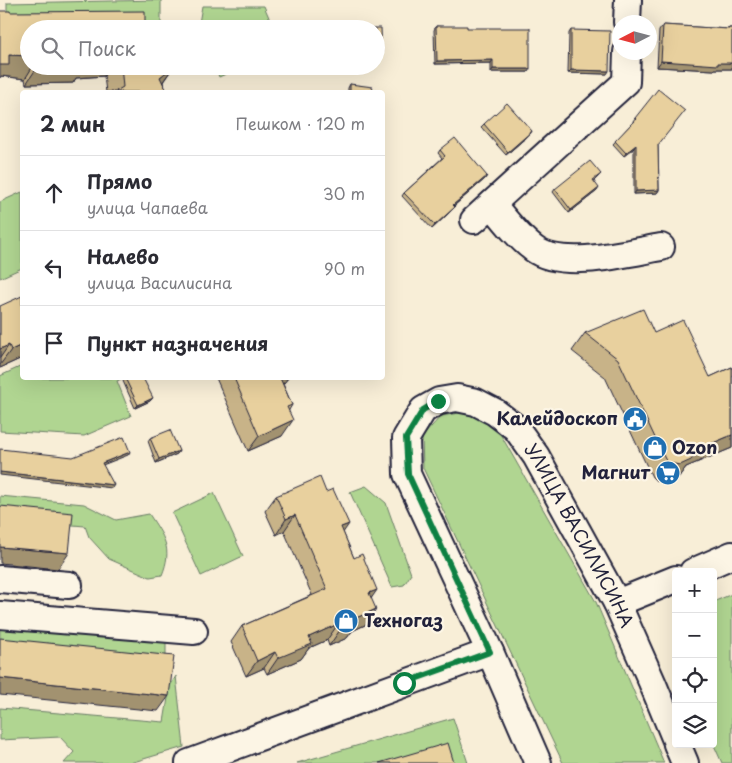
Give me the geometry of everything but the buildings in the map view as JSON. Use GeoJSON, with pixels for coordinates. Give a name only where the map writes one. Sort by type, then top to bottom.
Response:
{"type":"FeatureCollection","features":[{"type":"Feature","properties":{"kind":"street"},"geometry":{"type":"LineString","coordinates":[[627,15],[628,0]]}},
{"type":"Feature","properties":{"kind":"street"},"geometry":{"type":"LineString","coordinates":[[626,60],[626,82],[483,212],[510,226],[535,250],[563,260],[583,260],[661,247]]}},
{"type":"Feature","properties":{"kind":"street","name":"УЛИЦА ВАСИЛИСИНА"},"geometry":{"type":"LineString","coordinates":[[538,763],[490,652],[408,474],[406,438],[423,410],[438,401],[456,398],[476,402],[495,412],[516,428],[536,456],[617,604],[672,730]]}},
{"type":"Feature","properties":{"kind":"street"},"geometry":{"type":"LineString","coordinates":[[701,568],[732,555]]}},
{"type":"Feature","properties":{"kind":"street"},"geometry":{"type":"LineString","coordinates":[[0,579],[69,585]]}},
{"type":"Feature","properties":{"kind":"street"},"geometry":{"type":"LineString","coordinates":[[617,604],[672,581]]}},
{"type":"Feature","properties":{"kind":"street"},"geometry":{"type":"LineString","coordinates":[[0,615],[194,631]]}},
{"type":"Feature","properties":{"kind":"street"},"geometry":{"type":"LineString","coordinates":[[189,763],[216,758],[490,652]]}},
{"type":"Feature","properties":{"kind":"street"},"geometry":{"type":"LineString","coordinates":[[679,748],[685,763]]}},
{"type":"Feature","properties":{"kind":"green space"},"geometry":{"type":"Polygon","coordinates":[[[161,0],[161,20],[20,20],[20,28],[7,28],[7,3],[161,0]]]}},
{"type":"Feature","properties":{"kind":"green space"},"geometry":{"type":"Polygon","coordinates":[[[202,6],[264,6],[270,20],[200,20],[202,6]]]}},
{"type":"Feature","properties":{"kind":"green space"},"geometry":{"type":"Polygon","coordinates":[[[20,193],[20,269],[0,278],[0,202],[20,193]]]}},
{"type":"Feature","properties":{"kind":"green space"},"geometry":{"type":"Polygon","coordinates":[[[20,367],[20,380],[119,380],[117,381],[131,416],[84,436],[0,431],[0,376],[20,367]]]}},
{"type":"Feature","properties":{"kind":"green space"},"geometry":{"type":"Polygon","coordinates":[[[471,411],[498,430],[596,602],[664,763],[563,763],[423,468],[422,437],[441,416],[471,411]]]}},
{"type":"Feature","properties":{"kind":"green space"},"geometry":{"type":"Polygon","coordinates":[[[366,486],[386,503],[411,574],[404,585],[392,587],[350,492],[366,486]]]}},
{"type":"Feature","properties":{"kind":"green space"},"geometry":{"type":"Polygon","coordinates":[[[214,493],[243,556],[201,576],[172,513],[214,493]]]}},
{"type":"Feature","properties":{"kind":"green space"},"geometry":{"type":"Polygon","coordinates":[[[0,496],[84,504],[116,520],[149,514],[163,536],[167,550],[162,575],[150,577],[109,559],[89,537],[85,526],[0,519],[0,496]]]}},
{"type":"Feature","properties":{"kind":"green space"},"geometry":{"type":"Polygon","coordinates":[[[732,594],[732,763],[722,763],[715,748],[717,748],[717,600],[732,594]]]}},
{"type":"Feature","properties":{"kind":"green space"},"geometry":{"type":"Polygon","coordinates":[[[0,618],[166,631],[166,665],[0,649],[0,618]]]}},
{"type":"Feature","properties":{"kind":"green space"},"geometry":{"type":"Polygon","coordinates":[[[176,676],[184,747],[130,763],[64,763],[74,752],[60,737],[0,740],[0,708],[164,722],[170,686],[176,676]]]}},
{"type":"Feature","properties":{"kind":"green space"},"geometry":{"type":"Polygon","coordinates":[[[453,718],[468,763],[297,763],[453,718]]]}},
{"type":"Feature","properties":{"kind":"place","name":"Калейдоскоп"},"geometry":{"type":"Point","coordinates":[635,419]}},
{"type":"Feature","properties":{"kind":"place","name":"Ozon"},"geometry":{"type":"Point","coordinates":[655,448]}},
{"type":"Feature","properties":{"kind":"place","name":"Магнит"},"geometry":{"type":"Point","coordinates":[668,473]}},
{"type":"Feature","properties":{"kind":"place","name":"Техногаз"},"geometry":{"type":"Point","coordinates":[346,621]}},
{"type":"Feature","properties":{"kind":"route"},"geometry":{"type":"LineString","coordinates":[[404,683],[490,652],[408,474],[406,438],[423,410],[438,401]]}}]}
